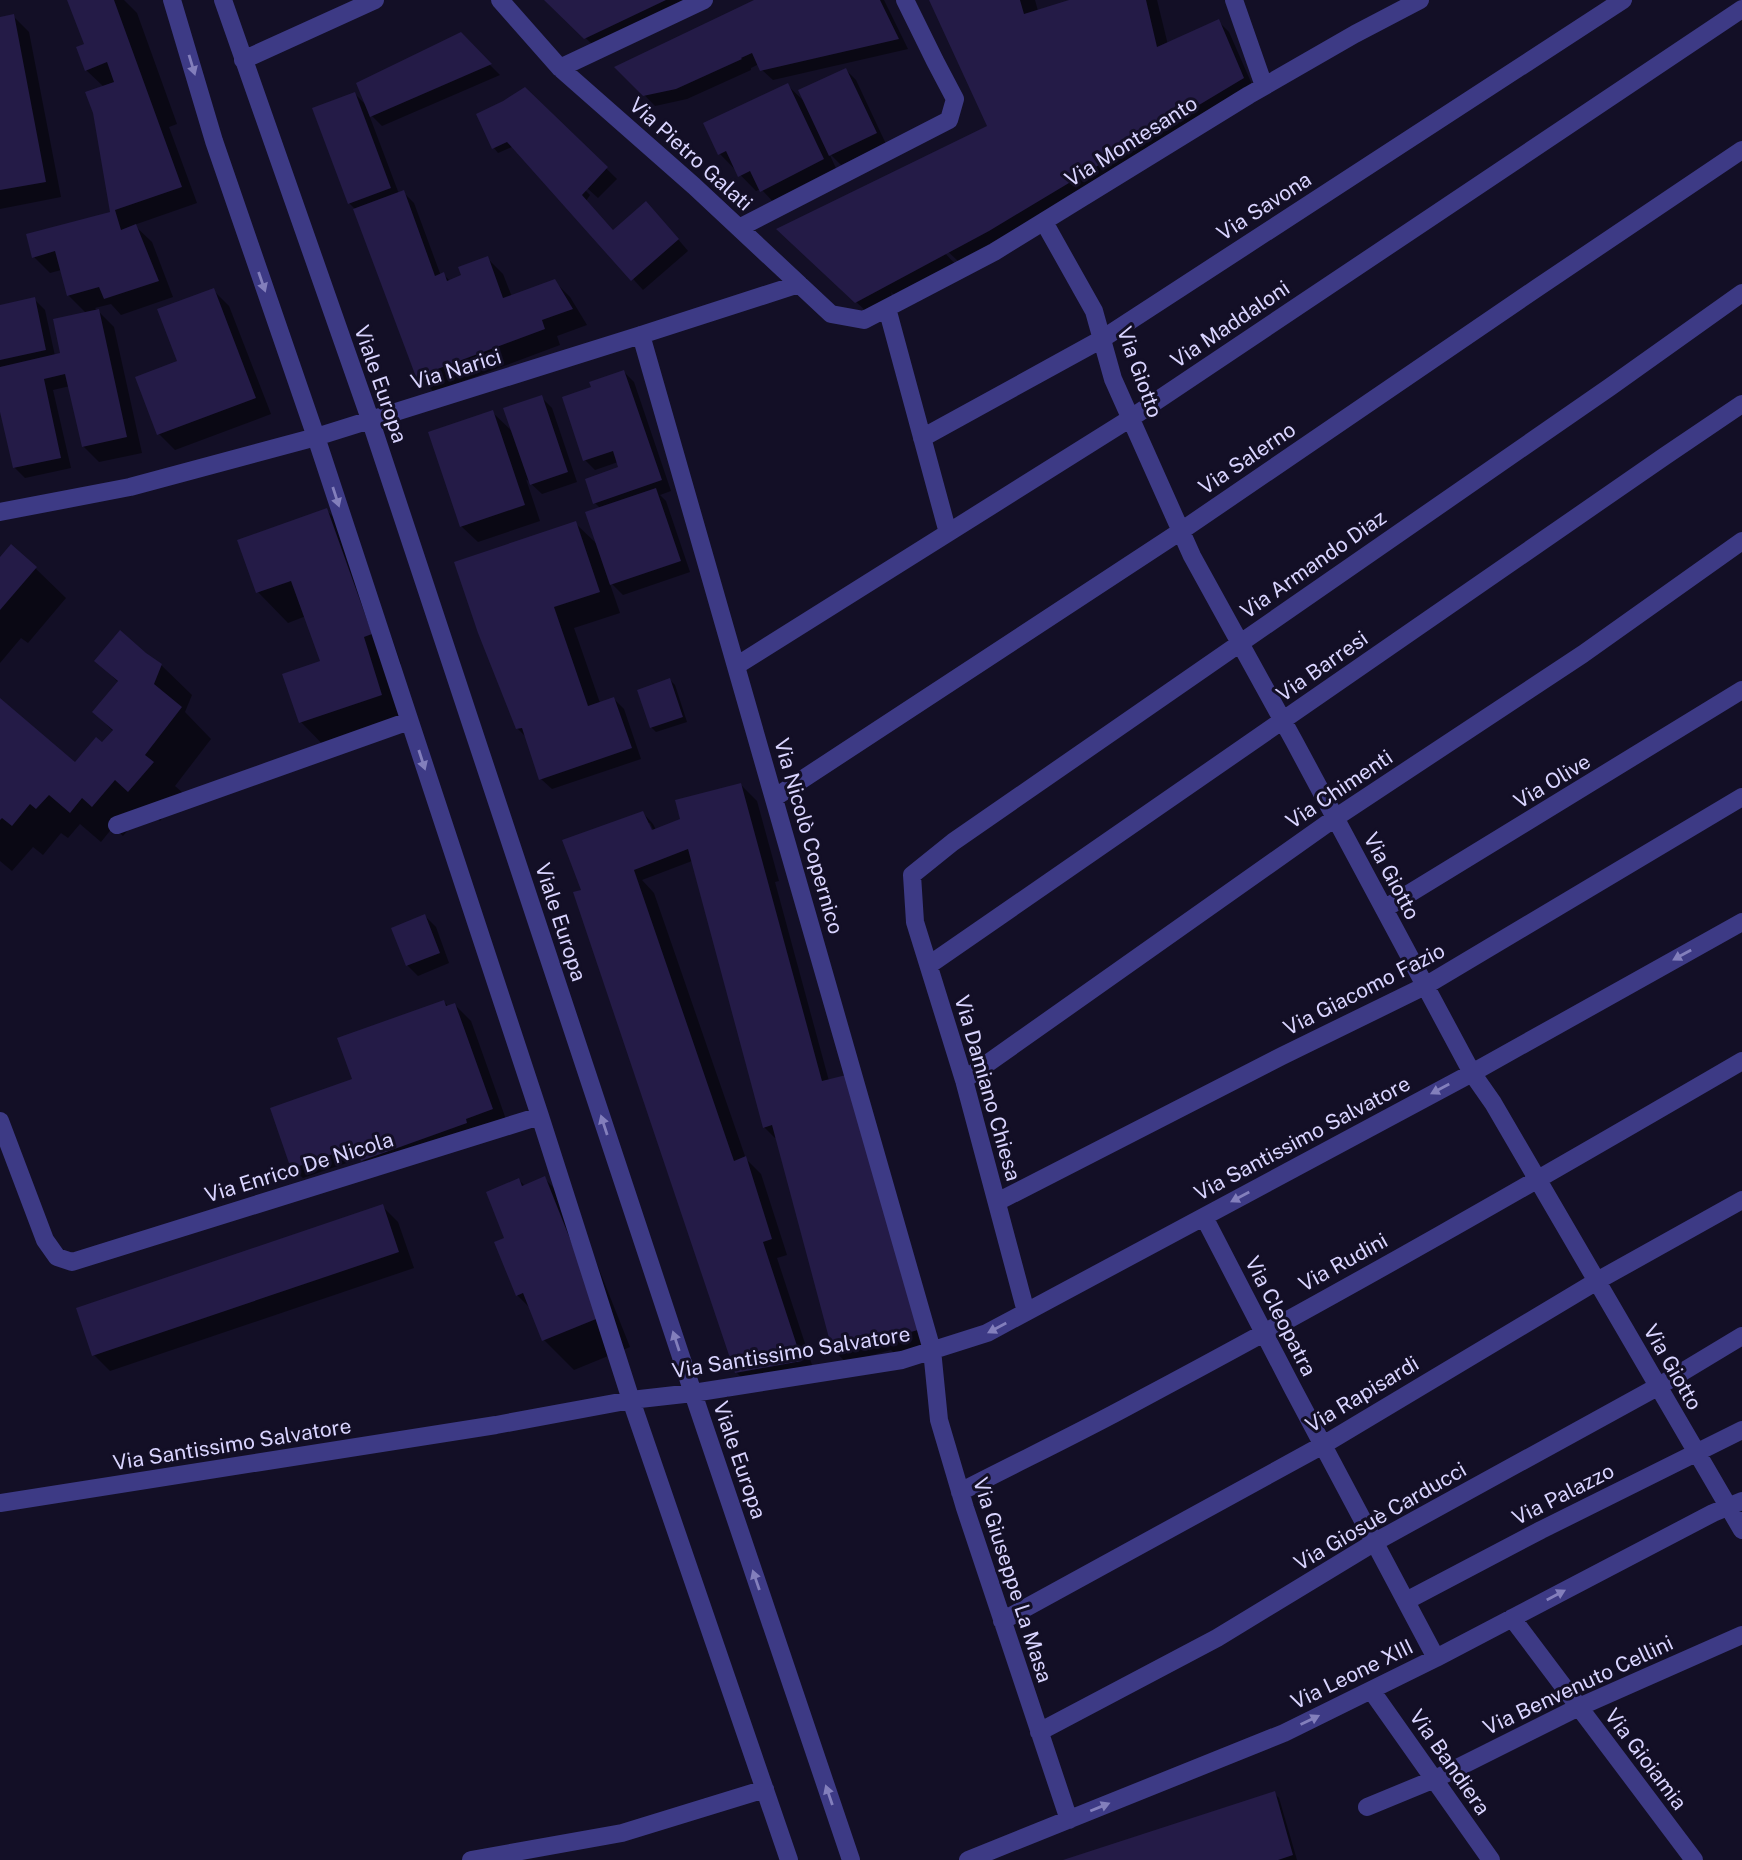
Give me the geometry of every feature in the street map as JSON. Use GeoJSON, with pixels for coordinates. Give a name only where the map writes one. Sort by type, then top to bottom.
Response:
{"type":"FeatureCollection","features":[{"type":"Feature","properties":{"kind":"street"},"geometry":{"type":"LineString","coordinates":[[172,0],[214,141],[316,437],[631,1400],[789,1860]]}},
{"type":"Feature","properties":{"kind":"street","name":"Viale Europa"},"geometry":{"type":"LineString","coordinates":[[223,0],[370,419],[851,1860]]}},
{"type":"Feature","properties":{"kind":"street"},"geometry":{"type":"LineString","coordinates":[[243,60],[375,0]]}},
{"type":"Feature","properties":{"kind":"street","name":"Via Pietro Galati"},"geometry":{"type":"LineString","coordinates":[[500,0],[560,68],[694,186],[831,314],[864,320]]}},
{"type":"Feature","properties":{"kind":"street"},"geometry":{"type":"LineString","coordinates":[[560,68],[704,0]]}},
{"type":"Feature","properties":{"kind":"street"},"geometry":{"type":"LineString","coordinates":[[739,228],[949,120],[956,99],[905,0]]}},
{"type":"Feature","properties":{"kind":"street"},"geometry":{"type":"LineString","coordinates":[[1234,0],[1264,86]]}},
{"type":"Feature","properties":{"kind":"street","name":"Via Montesanto"},"geometry":{"type":"LineString","coordinates":[[864,320],[994,252],[1264,86],[1420,0]]}},
{"type":"Feature","properties":{"kind":"street","name":"Via Savona"},"geometry":{"type":"LineString","coordinates":[[922,438],[1102,339],[1623,0]]}},
{"type":"Feature","properties":{"kind":"street","name":"Via Maddaloni"},"geometry":{"type":"LineString","coordinates":[[736,666],[1130,418],[1742,9]]}},
{"type":"Feature","properties":{"kind":"street","name":"Via Salerno"},"geometry":{"type":"LineString","coordinates":[[774,798],[1181,531],[1742,150]]}},
{"type":"Feature","properties":{"kind":"street","name":"Via Giotto"},"geometry":{"type":"LineString","coordinates":[[1044,222],[1094,311],[1114,379],[1192,556],[1472,1073],[1493,1104],[1698,1453],[1735,1503],[1742,1531]]}},
{"type":"Feature","properties":{"kind":"street","name":"Via Narici"},"geometry":{"type":"LineString","coordinates":[[0,512],[130,487],[316,437],[799,284]]}},
{"type":"Feature","properties":{"kind":"street","name":"Via Armando Diaz"},"geometry":{"type":"LineString","coordinates":[[912,875],[953,842],[1742,293]]}},
{"type":"Feature","properties":{"kind":"street"},"geometry":{"type":"LineString","coordinates":[[887,308],[948,533]]}},
{"type":"Feature","properties":{"kind":"street","name":"Via Nicolò Copernico"},"geometry":{"type":"LineString","coordinates":[[642,335],[932,1350]]}},
{"type":"Feature","properties":{"kind":"street","name":"Via Barresi"},"geometry":{"type":"LineString","coordinates":[[929,965],[1742,404]]}},
{"type":"Feature","properties":{"kind":"street","name":"Via Chimenti"},"geometry":{"type":"LineString","coordinates":[[964,1080],[1335,818],[1583,654],[1742,541]]}},
{"type":"Feature","properties":{"kind":"street","name":"Via Olive"},"geometry":{"type":"LineString","coordinates":[[1384,909],[1742,690]]}},
{"type":"Feature","properties":{"kind":"street"},"geometry":{"type":"LineString","coordinates":[[117,825],[409,721]]}},
{"type":"Feature","properties":{"kind":"street","name":"Via Giacomo Fazio"},"geometry":{"type":"LineString","coordinates":[[997,1202],[1425,986],[1742,797]]}},
{"type":"Feature","properties":{"kind":"street","name":"Via Damiano Chiesa"},"geometry":{"type":"LineString","coordinates":[[912,875],[915,922],[964,1080],[1026,1312]]}},
{"type":"Feature","properties":{"kind":"street","name":"Via Santissimo Salvatore"},"geometry":{"type":"LineString","coordinates":[[0,1503],[496,1425],[631,1400],[693,1393],[902,1360],[986,1334],[1472,1073],[1742,922]]}},
{"type":"Feature","properties":{"kind":"street","name":"Via Rudini"},"geometry":{"type":"LineString","coordinates":[[960,1492],[1133,1404],[1264,1333],[1742,1061]]}},
{"type":"Feature","properties":{"kind":"street","name":"Via Enrico De Nicola"},"geometry":{"type":"LineString","coordinates":[[0,1121],[45,1240],[57,1257],[72,1262],[540,1116]]}},
{"type":"Feature","properties":{"kind":"street","name":"Via Rapisardi"},"geometry":{"type":"LineString","coordinates":[[1002,1621],[1323,1445],[1597,1281],[1742,1200]]}},
{"type":"Feature","properties":{"kind":"street","name":"Via Cleopatra"},"geometry":{"type":"LineString","coordinates":[[1204,1217],[1436,1658]]}},
{"type":"Feature","properties":{"kind":"street","name":"Via Giosuè Carducci"},"geometry":{"type":"LineString","coordinates":[[1039,1732],[1217,1638],[1375,1542],[1659,1386],[1742,1336]]}},
{"type":"Feature","properties":{"kind":"street","name":"Via Giuseppe La Masa"},"geometry":{"type":"LineString","coordinates":[[932,1350],[939,1420],[960,1492],[1069,1820]]}},
{"type":"Feature","properties":{"kind":"street","name":"Via Palazzo"},"geometry":{"type":"LineString","coordinates":[[1406,1601],[1742,1430]]}},
{"type":"Feature","properties":{"kind":"street","name":"Via Leone XIII"},"geometry":{"type":"LineString","coordinates":[[968,1860],[1284,1733],[1436,1658],[1735,1503]]}},
{"type":"Feature","properties":{"kind":"street","name":"Via Gioiamia"},"geometry":{"type":"LineString","coordinates":[[1512,1618],[1694,1860]]}},
{"type":"Feature","properties":{"kind":"street","name":"Via Benvenuto Cellini"},"geometry":{"type":"LineString","coordinates":[[1367,1807],[1435,1779],[1579,1707],[1742,1635]]}},
{"type":"Feature","properties":{"kind":"street","name":"Via Bandiera"},"geometry":{"type":"LineString","coordinates":[[1371,1690],[1492,1860]]}},
{"type":"Feature","properties":{"kind":"street"},"geometry":{"type":"LineString","coordinates":[[471,1860],[622,1833],[765,1789]]}},
{"type":"Feature","properties":{"kind":"street"},"geometry":{"type":"LineString","coordinates":[[1012,1843],[1018,1860]]}},
{"type":"Feature","properties":{"kind":"building"},"geometry":{"type":"Polygon","coordinates":[[[67,0],[114,0],[182,187],[115,210],[121,230],[136,224],[159,281],[104,299],[99,287],[67,296],[55,251],[32,258],[26,234],[110,212],[93,113],[85,92],[114,82],[107,62],[85,71],[76,47],[84,44],[67,0]]]}},
{"type":"Feature","properties":{"kind":"building"},"geometry":{"type":"Polygon","coordinates":[[[544,0],[666,0],[584,39],[544,0]]]}},
{"type":"Feature","properties":{"kind":"building"},"geometry":{"type":"Polygon","coordinates":[[[754,0],[880,0],[899,39],[760,71],[752,53],[676,89],[643,96],[614,67],[754,0]]]}},
{"type":"Feature","properties":{"kind":"building"},"geometry":{"type":"Polygon","coordinates":[[[929,0],[1020,0],[1024,14],[1069,0],[1146,0],[1157,47],[1219,19],[1244,78],[989,231],[855,303],[776,229],[987,126],[929,0]]]}},
{"type":"Feature","properties":{"kind":"building"},"geometry":{"type":"Polygon","coordinates":[[[14,14],[46,182],[0,190],[0,17],[14,14]]]}},
{"type":"Feature","properties":{"kind":"building"},"geometry":{"type":"Polygon","coordinates":[[[461,32],[492,64],[370,117],[356,83],[461,32]]]}},
{"type":"Feature","properties":{"kind":"building"},"geometry":{"type":"Polygon","coordinates":[[[846,68],[877,133],[829,156],[798,90],[846,68]]]}},
{"type":"Feature","properties":{"kind":"building"},"geometry":{"type":"Polygon","coordinates":[[[788,83],[824,159],[760,192],[750,171],[738,177],[726,151],[718,155],[703,123],[788,83]]]}},
{"type":"Feature","properties":{"kind":"building"},"geometry":{"type":"Polygon","coordinates":[[[525,87],[608,167],[582,195],[613,230],[646,201],[679,239],[631,281],[507,142],[492,149],[476,114],[525,87]]]}},
{"type":"Feature","properties":{"kind":"building"},"geometry":{"type":"Polygon","coordinates":[[[355,92],[391,188],[348,204],[312,108],[355,92]]]}},
{"type":"Feature","properties":{"kind":"building"},"geometry":{"type":"Polygon","coordinates":[[[404,190],[435,276],[444,272],[447,281],[461,275],[458,267],[488,256],[503,298],[555,279],[573,309],[542,320],[545,329],[416,377],[353,209],[404,190]]]}},
{"type":"Feature","properties":{"kind":"building"},"geometry":{"type":"Polygon","coordinates":[[[214,288],[256,398],[157,435],[135,377],[177,361],[157,309],[214,288]]]}},
{"type":"Feature","properties":{"kind":"building"},"geometry":{"type":"Polygon","coordinates":[[[35,297],[46,350],[0,360],[0,305],[35,297]]]}},
{"type":"Feature","properties":{"kind":"building"},"geometry":{"type":"Polygon","coordinates":[[[99,309],[127,437],[82,447],[65,374],[44,379],[61,458],[13,468],[0,412],[0,367],[60,353],[53,319],[99,309]]]}},
{"type":"Feature","properties":{"kind":"building"},"geometry":{"type":"Polygon","coordinates":[[[624,370],[662,480],[593,504],[585,479],[618,467],[613,451],[583,461],[562,397],[591,387],[589,382],[624,370]]]}},
{"type":"Feature","properties":{"kind":"building"},"geometry":{"type":"Polygon","coordinates":[[[542,395],[568,472],[530,485],[503,408],[542,395]]]}},
{"type":"Feature","properties":{"kind":"building"},"geometry":{"type":"Polygon","coordinates":[[[493,410],[525,505],[460,527],[428,432],[493,410]]]}},
{"type":"Feature","properties":{"kind":"building"},"geometry":{"type":"Polygon","coordinates":[[[656,488],[681,561],[610,585],[585,512],[656,488]]]}},
{"type":"Feature","properties":{"kind":"building"},"geometry":{"type":"Polygon","coordinates":[[[327,508],[372,634],[364,637],[382,695],[299,723],[282,674],[320,661],[291,581],[256,593],[237,540],[327,508]]]}},
{"type":"Feature","properties":{"kind":"building"},"geometry":{"type":"Polygon","coordinates":[[[576,521],[600,592],[554,607],[588,706],[614,697],[632,748],[539,780],[522,728],[516,729],[478,633],[454,562],[576,521]]]}},
{"type":"Feature","properties":{"kind":"building"},"geometry":{"type":"Polygon","coordinates":[[[11,544],[37,567],[0,610],[0,557],[11,544]]]}},
{"type":"Feature","properties":{"kind":"building"},"geometry":{"type":"Polygon","coordinates":[[[120,630],[162,664],[154,684],[182,707],[145,755],[154,762],[128,792],[115,780],[92,807],[82,798],[70,813],[49,795],[36,809],[30,804],[12,826],[2,818],[0,820],[0,698],[75,762],[96,737],[102,742],[113,730],[92,712],[118,681],[94,661],[120,630]]]}},
{"type":"Feature","properties":{"kind":"building"},"geometry":{"type":"Polygon","coordinates":[[[670,678],[683,717],[650,728],[637,690],[670,678]]]}},
{"type":"Feature","properties":{"kind":"building"},"geometry":{"type":"Polygon","coordinates":[[[741,783],[822,1081],[846,1075],[918,1330],[833,1353],[772,1125],[763,1128],[688,849],[634,870],[734,1161],[746,1156],[772,1239],[763,1242],[802,1361],[735,1373],[573,892],[581,890],[562,840],[643,811],[652,830],[680,819],[675,800],[741,783]]]}},
{"type":"Feature","properties":{"kind":"building"},"geometry":{"type":"Polygon","coordinates":[[[425,914],[440,953],[406,966],[391,928],[425,914]]]}},
{"type":"Feature","properties":{"kind":"building"},"geometry":{"type":"Polygon","coordinates":[[[444,1000],[446,1006],[455,1003],[493,1109],[466,1119],[467,1123],[361,1161],[355,1146],[291,1169],[270,1108],[352,1079],[337,1038],[444,1000]]]}},
{"type":"Feature","properties":{"kind":"building"},"geometry":{"type":"Polygon","coordinates":[[[545,1176],[601,1317],[542,1341],[523,1293],[516,1296],[494,1242],[504,1238],[486,1192],[519,1178],[522,1186],[545,1176]]]}},
{"type":"Feature","properties":{"kind":"building"},"geometry":{"type":"Polygon","coordinates":[[[383,1204],[399,1252],[92,1356],[76,1308],[383,1204]]]}},
{"type":"Feature","properties":{"kind":"building"},"geometry":{"type":"Polygon","coordinates":[[[1275,1791],[1293,1855],[1278,1860],[1063,1860],[1275,1791]]]}}]}
